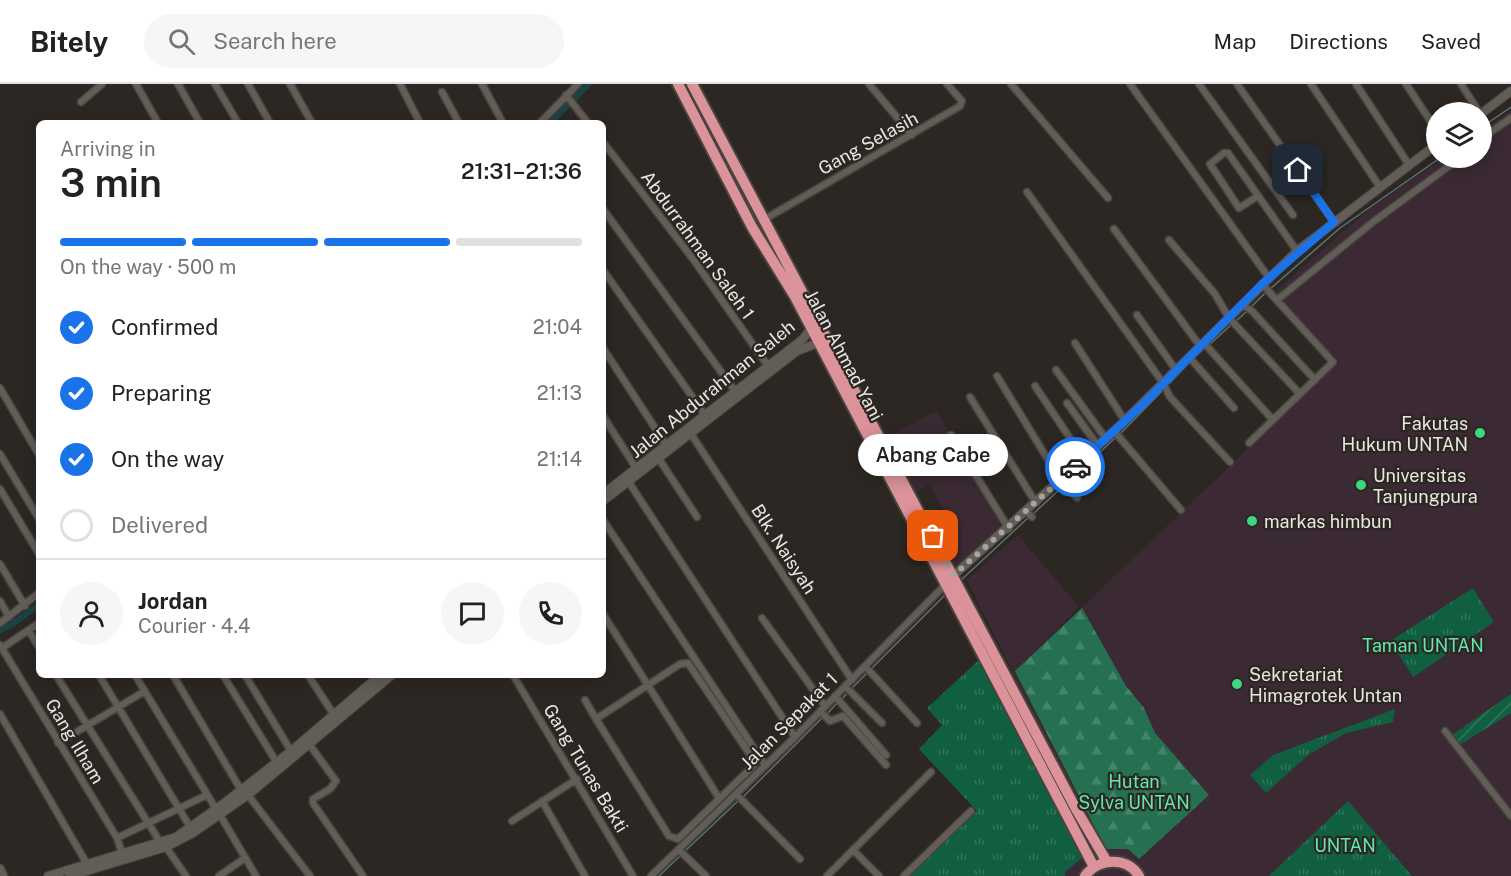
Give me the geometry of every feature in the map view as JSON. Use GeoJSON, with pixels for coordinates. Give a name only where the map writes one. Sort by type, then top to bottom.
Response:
{"type":"FeatureCollection","features":[{"type":"Feature","properties":{"kind":"highway","name":"Jalan Ahmad Yani"},"geometry":{"type":"LineString","coordinates":[[678,84],[730,185],[928,539],[955,577],[1082,819],[1107,862]]}},
{"type":"Feature","properties":{"kind":"highway","name":"Jalan Ahmad Yani"},"geometry":{"type":"LineString","coordinates":[[692,84],[765,219],[928,539],[947,589],[1094,867]]}},
{"type":"Feature","properties":{"kind":"highway"},"geometry":{"type":"LineString","coordinates":[[730,185],[742,178]]}},
{"type":"Feature","properties":{"kind":"highway"},"geometry":{"type":"LineString","coordinates":[[1085,876],[1094,867],[1107,862],[1127,865],[1139,876]]}},
{"type":"Feature","properties":{"kind":"main road"},"geometry":{"type":"LineString","coordinates":[[0,870],[3,876]]}},
{"type":"Feature","properties":{"kind":"street"},"geometry":{"type":"LineString","coordinates":[[81,102],[102,84]]}},
{"type":"Feature","properties":{"kind":"street"},"geometry":{"type":"LineString","coordinates":[[136,84],[156,120]]}},
{"type":"Feature","properties":{"kind":"street"},"geometry":{"type":"LineString","coordinates":[[178,84],[198,120]]}},
{"type":"Feature","properties":{"kind":"street"},"geometry":{"type":"LineString","coordinates":[[215,84],[236,120]]}},
{"type":"Feature","properties":{"kind":"street"},"geometry":{"type":"LineString","coordinates":[[249,84],[268,120]]}},
{"type":"Feature","properties":{"kind":"street"},"geometry":{"type":"LineString","coordinates":[[290,84],[310,120]]}},
{"type":"Feature","properties":{"kind":"street"},"geometry":{"type":"LineString","coordinates":[[400,84],[418,120]]}},
{"type":"Feature","properties":{"kind":"street"},"geometry":{"type":"LineString","coordinates":[[482,84],[501,120]]}},
{"type":"Feature","properties":{"kind":"street"},"geometry":{"type":"LineString","coordinates":[[565,84],[568,95],[586,120]]}},
{"type":"Feature","properties":{"kind":"street"},"geometry":{"type":"LineString","coordinates":[[545,120],[578,84]]}},
{"type":"Feature","properties":{"kind":"street"},"geometry":{"type":"LineString","coordinates":[[868,84],[912,135]]}},
{"type":"Feature","properties":{"kind":"street","name":"Gang Selasih"},"geometry":{"type":"LineString","coordinates":[[765,219],[960,106],[962,101],[947,84]]}},
{"type":"Feature","properties":{"kind":"street"},"geometry":{"type":"LineString","coordinates":[[1011,84],[1108,198]]}},
{"type":"Feature","properties":{"kind":"street"},"geometry":{"type":"LineString","coordinates":[[1130,84],[1266,286],[1333,362],[1249,443]]}},
{"type":"Feature","properties":{"kind":"street"},"geometry":{"type":"LineString","coordinates":[[1237,84],[1334,222]]}},
{"type":"Feature","properties":{"kind":"street"},"geometry":{"type":"LineString","coordinates":[[1311,84],[1380,187]]}},
{"type":"Feature","properties":{"kind":"street"},"geometry":{"type":"LineString","coordinates":[[1356,84],[1409,165]]}},
{"type":"Feature","properties":{"kind":"street"},"geometry":{"type":"LineString","coordinates":[[1406,84],[1426,114]]}},
{"type":"Feature","properties":{"kind":"street"},"geometry":{"type":"LineString","coordinates":[[1461,84],[1473,102]]}},
{"type":"Feature","properties":{"kind":"street"},"geometry":{"type":"LineString","coordinates":[[1492,105],[1511,92],[1505,84]]}},
{"type":"Feature","properties":{"kind":"street"},"geometry":{"type":"LineString","coordinates":[[1201,85],[1293,214]]}},
{"type":"Feature","properties":{"kind":"street"},"geometry":{"type":"LineString","coordinates":[[442,92],[457,120]]}},
{"type":"Feature","properties":{"kind":"street"},"geometry":{"type":"LineString","coordinates":[[1492,131],[1511,118]]}},
{"type":"Feature","properties":{"kind":"street","name":"Abdurrahman Saleh 1"},"geometry":{"type":"LineString","coordinates":[[606,146],[773,364]]}},
{"type":"Feature","properties":{"kind":"street"},"geometry":{"type":"LineString","coordinates":[[955,577],[1029,514],[1036,504],[1063,486],[1084,459],[1106,439],[1117,434],[1125,421],[1166,388],[1176,370],[1191,360],[1230,319],[1247,307],[1297,251],[1426,152]]}},
{"type":"Feature","properties":{"kind":"street"},"geometry":{"type":"LineString","coordinates":[[1258,196],[1241,208],[1237,207],[1210,164],[1224,153],[1228,153],[1297,251]]}},
{"type":"Feature","properties":{"kind":"street"},"geometry":{"type":"LineString","coordinates":[[1277,300],[1373,222],[1446,168]]}},
{"type":"Feature","properties":{"kind":"street"},"geometry":{"type":"LineString","coordinates":[[1027,192],[1166,388],[1230,462]]}},
{"type":"Feature","properties":{"kind":"street"},"geometry":{"type":"LineString","coordinates":[[606,213],[735,391]]}},
{"type":"Feature","properties":{"kind":"street"},"geometry":{"type":"LineString","coordinates":[[1114,229],[1205,346],[1273,420]]}},
{"type":"Feature","properties":{"kind":"street"},"geometry":{"type":"LineString","coordinates":[[1169,240],[1215,294],[1230,319],[1300,394]]}},
{"type":"Feature","properties":{"kind":"street"},"geometry":{"type":"LineString","coordinates":[[606,274],[705,415]]}},
{"type":"Feature","properties":{"kind":"street"},"geometry":{"type":"LineString","coordinates":[[1247,307],[1315,380]]}},
{"type":"Feature","properties":{"kind":"street"},"geometry":{"type":"LineString","coordinates":[[1137,315],[1176,370]]}},
{"type":"Feature","properties":{"kind":"street","name":"Jalan Abdurahman Saleh"},"geometry":{"type":"LineString","coordinates":[[606,492],[628,482],[691,434],[803,339],[811,328]]}},
{"type":"Feature","properties":{"kind":"street","name":"Jalan Abdurahman Saleh"},"geometry":{"type":"LineString","coordinates":[[606,498],[636,468],[735,391],[773,364],[818,343]]}},
{"type":"Feature","properties":{"kind":"street"},"geometry":{"type":"LineString","coordinates":[[1075,343],[1125,421]]}},
{"type":"Feature","properties":{"kind":"street"},"geometry":{"type":"LineString","coordinates":[[606,353],[666,445]]}},
{"type":"Feature","properties":{"kind":"street"},"geometry":{"type":"LineString","coordinates":[[1191,360],[1234,408]]}},
{"type":"Feature","properties":{"kind":"street"},"geometry":{"type":"LineString","coordinates":[[1056,370],[1106,439]]}},
{"type":"Feature","properties":{"kind":"street"},"geometry":{"type":"LineString","coordinates":[[998,376],[1063,486],[1077,498]]}},
{"type":"Feature","properties":{"kind":"street"},"geometry":{"type":"LineString","coordinates":[[1035,386],[1084,459]]}},
{"type":"Feature","properties":{"kind":"street"},"geometry":{"type":"LineString","coordinates":[[0,388],[36,450]]}},
{"type":"Feature","properties":{"kind":"street"},"geometry":{"type":"LineString","coordinates":[[970,397],[1036,504]]}},
{"type":"Feature","properties":{"kind":"street"},"geometry":{"type":"LineString","coordinates":[[1066,403],[1098,446]]}},
{"type":"Feature","properties":{"kind":"street"},"geometry":{"type":"LineString","coordinates":[[606,421],[636,468]]}},
{"type":"Feature","properties":{"kind":"street","name":"Blk. Naisyah"},"geometry":{"type":"LineString","coordinates":[[691,434],[852,680]]}},
{"type":"Feature","properties":{"kind":"street"},"geometry":{"type":"LineString","coordinates":[[1117,434],[1180,510]]}},
{"type":"Feature","properties":{"kind":"street"},"geometry":{"type":"LineString","coordinates":[[951,435],[1009,529]]}},
{"type":"Feature","properties":{"kind":"street"},"geometry":{"type":"LineString","coordinates":[[0,454],[36,514]]}},
{"type":"Feature","properties":{"kind":"street"},"geometry":{"type":"LineString","coordinates":[[659,459],[697,517]]}},
{"type":"Feature","properties":{"kind":"street"},"geometry":{"type":"LineString","coordinates":[[628,482],[795,736]]}},
{"type":"Feature","properties":{"kind":"street"},"geometry":{"type":"LineString","coordinates":[[0,489],[36,549]]}},
{"type":"Feature","properties":{"kind":"street"},"geometry":{"type":"LineString","coordinates":[[606,525],[765,765]]}},
{"type":"Feature","properties":{"kind":"street"},"geometry":{"type":"LineString","coordinates":[[0,564],[25,606]]}},
{"type":"Feature","properties":{"kind":"street","name":"Jalan Sepakat 1"},"geometry":{"type":"LineString","coordinates":[[651,876],[682,853],[740,797],[765,765],[849,690],[852,680],[947,589]]}},
{"type":"Feature","properties":{"kind":"street"},"geometry":{"type":"LineString","coordinates":[[0,623],[36,596]]}},
{"type":"Feature","properties":{"kind":"street"},"geometry":{"type":"LineString","coordinates":[[0,601],[9,617]]}},
{"type":"Feature","properties":{"kind":"street"},"geometry":{"type":"LineString","coordinates":[[762,618],[832,722],[843,716],[886,765]]}},
{"type":"Feature","properties":{"kind":"street"},"geometry":{"type":"LineString","coordinates":[[606,619],[719,798]]}},
{"type":"Feature","properties":{"kind":"street"},"geometry":{"type":"LineString","coordinates":[[1,646],[36,625]]}},
{"type":"Feature","properties":{"kind":"street"},"geometry":{"type":"LineString","coordinates":[[29,631],[36,642]]}},
{"type":"Feature","properties":{"kind":"street","name":"Gang Ilham"},"geometry":{"type":"LineString","coordinates":[[1,646],[117,838],[122,853]]}},
{"type":"Feature","properties":{"kind":"street"},"geometry":{"type":"LineString","coordinates":[[585,700],[596,719],[672,839],[678,839],[753,767],[751,756],[691,664],[680,664],[596,719]]}},
{"type":"Feature","properties":{"kind":"street"},"geometry":{"type":"LineString","coordinates":[[867,667],[917,723]]}},
{"type":"Feature","properties":{"kind":"street"},"geometry":{"type":"LineString","coordinates":[[58,678],[148,823],[186,876]]}},
{"type":"Feature","properties":{"kind":"street"},"geometry":{"type":"LineString","coordinates":[[101,678],[190,827]]}},
{"type":"Feature","properties":{"kind":"street"},"geometry":{"type":"LineString","coordinates":[[137,678],[256,876]]}},
{"type":"Feature","properties":{"kind":"street"},"geometry":{"type":"LineString","coordinates":[[174,678],[244,793],[310,876]]}},
{"type":"Feature","properties":{"kind":"street"},"geometry":{"type":"LineString","coordinates":[[225,678],[277,763]]}},
{"type":"Feature","properties":{"kind":"street"},"geometry":{"type":"LineString","coordinates":[[247,678],[291,751]]}},
{"type":"Feature","properties":{"kind":"street"},"geometry":{"type":"LineString","coordinates":[[310,678],[334,715]]}},
{"type":"Feature","properties":{"kind":"street"},"geometry":{"type":"LineString","coordinates":[[254,785],[377,678]]}},
{"type":"Feature","properties":{"kind":"street"},"geometry":{"type":"LineString","coordinates":[[48,876],[122,853],[178,842],[309,744],[388,678]]}},
{"type":"Feature","properties":{"kind":"street","name":"Gang Tunas Bakti"},"geometry":{"type":"LineString","coordinates":[[515,678],[633,876]]}},
{"type":"Feature","properties":{"kind":"street"},"geometry":{"type":"LineString","coordinates":[[849,690],[882,723]]}},
{"type":"Feature","properties":{"kind":"street"},"geometry":{"type":"LineString","coordinates":[[58,743],[145,692]]}},
{"type":"Feature","properties":{"kind":"street"},"geometry":{"type":"LineString","coordinates":[[838,700],[886,755]]}},
{"type":"Feature","properties":{"kind":"street"},"geometry":{"type":"LineString","coordinates":[[0,714],[87,864]]}},
{"type":"Feature","properties":{"kind":"street"},"geometry":{"type":"LineString","coordinates":[[1445,731],[1511,816]]}},
{"type":"Feature","properties":{"kind":"street"},"geometry":{"type":"LineString","coordinates":[[309,744],[336,781],[313,799],[313,803],[363,876]]}},
{"type":"Feature","properties":{"kind":"street"},"geometry":{"type":"LineString","coordinates":[[827,876],[931,772]]}},
{"type":"Feature","properties":{"kind":"street"},"geometry":{"type":"LineString","coordinates":[[512,821],[577,779]]}},
{"type":"Feature","properties":{"kind":"street"},"geometry":{"type":"LineString","coordinates":[[117,838],[207,795]]}},
{"type":"Feature","properties":{"kind":"street"},"geometry":{"type":"LineString","coordinates":[[740,797],[800,859]]}},
{"type":"Feature","properties":{"kind":"street"},"geometry":{"type":"LineString","coordinates":[[542,801],[585,876]]}},
{"type":"Feature","properties":{"kind":"street"},"geometry":{"type":"LineString","coordinates":[[904,876],[972,811]]}},
{"type":"Feature","properties":{"kind":"street"},"geometry":{"type":"LineString","coordinates":[[70,876],[163,844],[218,812]]}},
{"type":"Feature","properties":{"kind":"street"},"geometry":{"type":"LineString","coordinates":[[854,851],[879,876]]}},
{"type":"Feature","properties":{"kind":"street"},"geometry":{"type":"LineString","coordinates":[[682,853],[706,876]]}},
{"type":"Feature","properties":{"kind":"street"},"geometry":{"type":"LineString","coordinates":[[219,876],[245,858]]}},
{"type":"Feature","properties":{"kind":"shaded area","name":"Universitas Tanjungpura"},"geometry":{"type":"Polygon","coordinates":[[[1511,110],[1511,876],[910,876],[977,810],[919,749],[991,681],[1013,672],[967,580],[1018,535],[1079,607],[1018,668],[1339,362],[1274,292],[1368,210],[1429,168],[1492,168],[1492,123],[1511,110]]]}},
{"type":"Feature","properties":{"kind":"shaded area"},"geometry":{"type":"Polygon","coordinates":[[[936,411],[1006,527],[956,569],[930,525],[946,514],[929,485],[915,493],[887,437],[936,411]]]}},
{"type":"Feature","properties":{"kind":"green space","name":"Taman UNTAN"},"geometry":{"type":"Polygon","coordinates":[[[1473,588],[1494,622],[1413,677],[1390,641],[1473,588]]]}},
{"type":"Feature","properties":{"kind":"green space","name":"Hutan Sylva UNTAN"},"geometry":{"type":"Polygon","coordinates":[[[1082,608],[1126,686],[1144,708],[1155,733],[1209,795],[1139,859],[1128,849],[1106,849],[1015,671],[1082,608]]]}},
{"type":"Feature","properties":{"kind":"green space"},"geometry":{"type":"Polygon","coordinates":[[[980,659],[1084,856],[1065,872],[1065,876],[910,876],[977,811],[919,749],[942,725],[927,708],[980,659]]]}},
{"type":"Feature","properties":{"kind":"green space"},"geometry":{"type":"Polygon","coordinates":[[[959,679],[971,692],[951,710],[940,698],[959,679]]]}},
{"type":"Feature","properties":{"kind":"green space"},"geometry":{"type":"Polygon","coordinates":[[[1511,694],[1511,713],[1461,744],[1452,735],[1511,694]]]}},
{"type":"Feature","properties":{"kind":"green space"},"geometry":{"type":"Polygon","coordinates":[[[1395,709],[1393,722],[1346,733],[1308,755],[1266,793],[1250,775],[1273,755],[1395,709]]]}},
{"type":"Feature","properties":{"kind":"green space","name":"UNTAN"},"geometry":{"type":"Polygon","coordinates":[[[1348,801],[1412,876],[1269,876],[1348,801]]]}},
{"type":"Feature","properties":{"kind":"waterway"},"geometry":{"type":"LineString","coordinates":[[553,120],[589,84]]}},
{"type":"Feature","properties":{"kind":"waterway"},"geometry":{"type":"LineString","coordinates":[[1492,120],[1511,107]]}},
{"type":"Feature","properties":{"kind":"waterway"},"geometry":{"type":"LineString","coordinates":[[1270,289],[1340,228],[1426,168]]}},
{"type":"Feature","properties":{"kind":"waterway"},"geometry":{"type":"LineString","coordinates":[[1250,308],[1266,292]]}},
{"type":"Feature","properties":{"kind":"waterway"},"geometry":{"type":"LineString","coordinates":[[1235,322],[1247,311]]}},
{"type":"Feature","properties":{"kind":"waterway"},"geometry":{"type":"LineString","coordinates":[[1208,346],[1231,325]]}},
{"type":"Feature","properties":{"kind":"waterway"},"geometry":{"type":"LineString","coordinates":[[1194,358],[1204,349]]}},
{"type":"Feature","properties":{"kind":"waterway"},"geometry":{"type":"LineString","coordinates":[[1167,386],[1191,361]]}},
{"type":"Feature","properties":{"kind":"waterway"},"geometry":{"type":"LineString","coordinates":[[1119,435],[1164,389]]}},
{"type":"Feature","properties":{"kind":"waterway"},"geometry":{"type":"LineString","coordinates":[[1066,484],[1115,438]]}},
{"type":"Feature","properties":{"kind":"waterway"},"geometry":{"type":"LineString","coordinates":[[1033,514],[1060,489]]}},
{"type":"Feature","properties":{"kind":"waterway"},"geometry":{"type":"LineString","coordinates":[[960,581],[1029,517]]}},
{"type":"Feature","properties":{"kind":"waterway"},"geometry":{"type":"LineString","coordinates":[[870,670],[945,595]]}},
{"type":"Feature","properties":{"kind":"waterway"},"geometry":{"type":"LineString","coordinates":[[0,630],[36,607]]}},
{"type":"Feature","properties":{"kind":"waterway"},"geometry":{"type":"LineString","coordinates":[[851,689],[867,673]]}},
{"type":"Feature","properties":{"kind":"waterway"},"geometry":{"type":"LineString","coordinates":[[841,700],[848,692]]}},
{"type":"Feature","properties":{"kind":"waterway"},"geometry":{"type":"LineString","coordinates":[[826,715],[837,703]]}},
{"type":"Feature","properties":{"kind":"waterway"},"geometry":{"type":"LineString","coordinates":[[743,797],[822,718]]}},
{"type":"Feature","properties":{"kind":"waterway"},"geometry":{"type":"LineString","coordinates":[[684,852],[739,800]]}},
{"type":"Feature","properties":{"kind":"waterway"},"geometry":{"type":"LineString","coordinates":[[659,876],[680,856]]}},
{"type":"Feature","properties":{"kind":"way so far"},"geometry":{"type":"LineString","coordinates":[[933,536],[954,575],[1009,529],[1075,467]]}},
{"type":"Feature","properties":{"kind":"place","name":"Fakutas Hukum UNTAN"},"geometry":{"type":"Point","coordinates":[1480,433]}},
{"type":"Feature","properties":{"kind":"place","name":"Universitas Tanjungpura"},"geometry":{"type":"Point","coordinates":[1361,485]}},
{"type":"Feature","properties":{"kind":"place","name":"markas himbun"},"geometry":{"type":"Point","coordinates":[1252,521]}},
{"type":"Feature","properties":{"kind":"place","name":"Abang Cabe"},"geometry":{"type":"Point","coordinates":[933,536]}},
{"type":"Feature","properties":{"kind":"place","name":"Sekretariat Himagrotek Untan"},"geometry":{"type":"Point","coordinates":[1237,684]}},
{"type":"Feature","properties":{"kind":"route"},"geometry":{"type":"LineString","coordinates":[[1075,467],[1142,405],[1262,284],[1297,251],[1334,222],[1298,170]]}}]}
